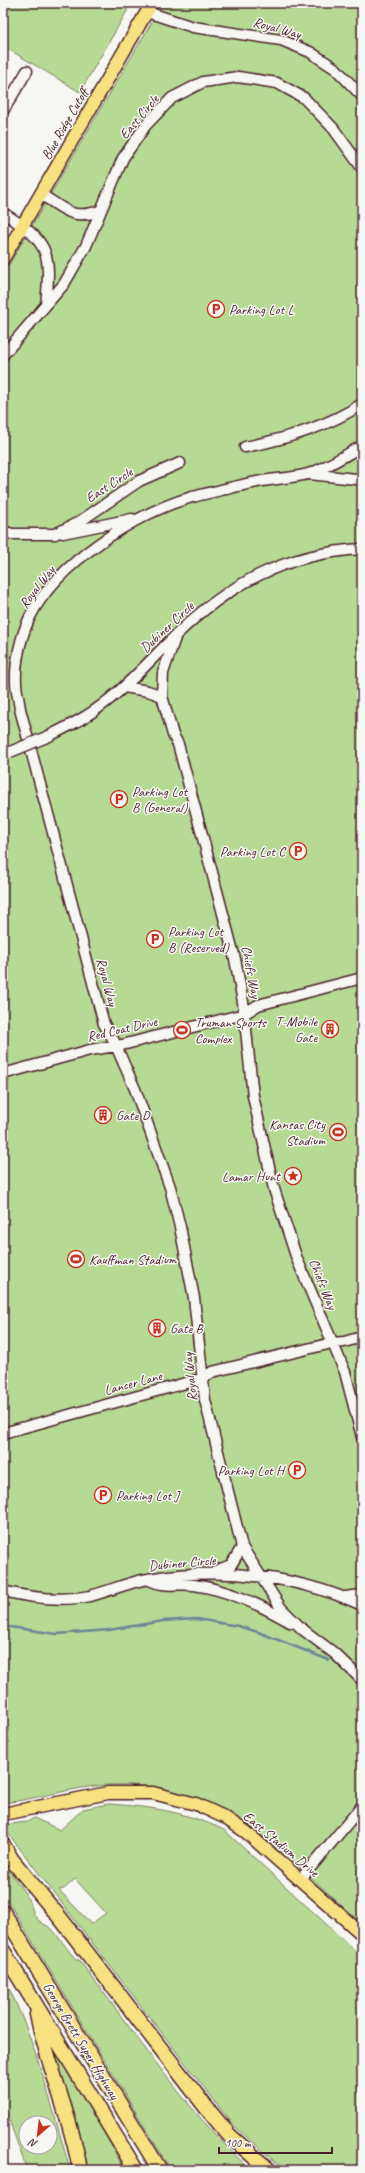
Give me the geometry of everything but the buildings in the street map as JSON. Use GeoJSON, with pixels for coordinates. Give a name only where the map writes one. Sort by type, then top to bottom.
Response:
{"type":"FeatureCollection","features":[{"type":"Feature","properties":{"kind":"highway"},"geometry":{"type":"LineString","coordinates":[[3,1845],[12,1860],[61,1919],[204,2106],[229,2135],[269,2170]]}},
{"type":"Feature","properties":{"kind":"highway","name":"George Brett Super Highway"},"geometry":{"type":"LineString","coordinates":[[3,1912],[160,2170]]}},
{"type":"Feature","properties":{"kind":"highway","name":"George Brett Super Highway"},"geometry":{"type":"LineString","coordinates":[[3,1951],[136,2170]]}},
{"type":"Feature","properties":{"kind":"highway"},"geometry":{"type":"LineString","coordinates":[[35,2004],[43,2044],[75,2140],[80,2170]]}},
{"type":"Feature","properties":{"kind":"highway"},"geometry":{"type":"LineString","coordinates":[[249,2154],[276,2170]]}},
{"type":"Feature","properties":{"kind":"main road","name":"Blue Ridge Cutoff"},"geometry":{"type":"LineString","coordinates":[[3,259],[150,8]]}},
{"type":"Feature","properties":{"kind":"main road","name":"East Stadium Drive"},"geometry":{"type":"LineString","coordinates":[[9,1813],[108,1793],[153,1793],[176,1798],[217,1814],[241,1828],[362,1934]]}},
{"type":"Feature","properties":{"kind":"street","name":"Royal Way"},"geometry":{"type":"LineString","coordinates":[[150,8],[193,27],[281,40],[310,52],[336,69],[362,96]]}},
{"type":"Feature","properties":{"kind":"street"},"geometry":{"type":"LineString","coordinates":[[4,106],[27,71]]}},
{"type":"Feature","properties":{"kind":"street","name":"East Circle"},"geometry":{"type":"LineString","coordinates":[[3,355],[64,284],[86,246],[123,158],[146,125],[172,98],[203,82],[238,77],[276,83],[304,98],[333,128],[362,168]]}},
{"type":"Feature","properties":{"kind":"street"},"geometry":{"type":"LineString","coordinates":[[42,194],[73,214],[84,216],[100,211]]}},
{"type":"Feature","properties":{"kind":"street"},"geometry":{"type":"LineString","coordinates":[[3,213],[40,240],[46,252],[49,274],[46,305]]}},
{"type":"Feature","properties":{"kind":"street"},"geometry":{"type":"LineString","coordinates":[[245,447],[277,440],[306,431],[343,416],[362,404]]}},
{"type":"Feature","properties":{"kind":"street","name":"Royal Way"},"geometry":{"type":"LineString","coordinates":[[362,446],[309,474],[255,483],[191,498],[141,517],[103,540],[73,564],[48,592],[30,617],[20,649],[16,682],[20,709],[104,1024],[135,1089],[170,1187],[180,1227],[194,1298],[204,1378],[205,1400],[242,1547],[280,1608],[302,1628],[334,1653],[362,1680]]}},
{"type":"Feature","properties":{"kind":"street","name":"East Circle"},"geometry":{"type":"LineString","coordinates":[[55,534],[79,522],[139,481],[180,463]]}},
{"type":"Feature","properties":{"kind":"street"},"geometry":{"type":"LineString","coordinates":[[309,474],[356,479],[362,477]]}},
{"type":"Feature","properties":{"kind":"street","name":"East Circle"},"geometry":{"type":"LineString","coordinates":[[3,530],[12,534],[55,534],[90,529],[141,517]]}},
{"type":"Feature","properties":{"kind":"street","name":"Dubiner Circle"},"geometry":{"type":"LineString","coordinates":[[6,752],[49,736],[82,719],[124,687],[175,636],[196,617],[232,589],[275,566],[314,554],[362,549]]}},
{"type":"Feature","properties":{"kind":"street","name":"Chiefs Way"},"geometry":{"type":"LineString","coordinates":[[175,636],[163,673],[162,696],[173,735],[178,744],[235,959],[244,1014],[253,1096],[274,1189],[295,1253],[345,1372],[362,1437]]}},
{"type":"Feature","properties":{"kind":"street"},"geometry":{"type":"LineString","coordinates":[[124,687],[148,691],[162,696]]}},
{"type":"Feature","properties":{"kind":"street","name":"Red Coat Drive"},"geometry":{"type":"LineString","coordinates":[[3,1074],[90,1050],[115,1046],[244,1014],[258,1005],[362,978]]}},
{"type":"Feature","properties":{"kind":"street","name":"Lancer Lane"},"geometry":{"type":"LineString","coordinates":[[3,1433],[204,1378],[212,1372],[362,1337]]}},
{"type":"Feature","properties":{"kind":"street"},"geometry":{"type":"LineString","coordinates":[[205,1574],[224,1569],[232,1565],[242,1547]]}},
{"type":"Feature","properties":{"kind":"street","name":"Dubiner Circle"},"geometry":{"type":"LineString","coordinates":[[3,1591],[38,1598],[70,1598],[91,1596],[148,1579],[205,1574],[260,1576],[288,1580],[343,1597],[362,1605]]}},
{"type":"Feature","properties":{"kind":"street"},"geometry":{"type":"LineString","coordinates":[[148,1579],[160,1585],[194,1585],[231,1593],[262,1606],[302,1628]]}},
{"type":"Feature","properties":{"kind":"street"},"geometry":{"type":"LineString","coordinates":[[343,1597],[362,1595]]}},
{"type":"Feature","properties":{"kind":"street"},"geometry":{"type":"LineString","coordinates":[[300,1880],[362,1806]]}},
{"type":"Feature","properties":{"kind":"green space"},"geometry":{"type":"Polygon","coordinates":[[[3,3],[127,3],[127,11],[80,92],[3,46],[3,3]]]}},
{"type":"Feature","properties":{"kind":"green space","name":"Truman Sports Complex"},"geometry":{"type":"Polygon","coordinates":[[[163,3],[362,3],[362,1924],[305,1872],[248,1826],[217,1808],[184,1794],[147,1786],[107,1785],[81,1788],[3,1803],[3,275],[163,3]]]}},
{"type":"Feature","properties":{"kind":"green space"},"geometry":{"type":"Polygon","coordinates":[[[108,1804],[167,1811],[195,1818],[224,1830],[362,1957],[362,2170],[289,2170],[273,2160],[232,2124],[3,1827],[3,1825],[27,1822],[34,1818],[60,1830],[83,1809],[108,1804]],[[75,1879],[64,1889],[59,1890],[91,1924],[106,1913],[75,1879]]]}},
{"type":"Feature","properties":{"kind":"green space"},"geometry":{"type":"Polygon","coordinates":[[[3,1862],[29,1899],[34,1915],[39,1921],[52,1929],[76,1960],[79,1960],[160,2069],[204,2121],[251,2170],[171,2170],[3,1893],[3,1862]]]}},
{"type":"Feature","properties":{"kind":"green space"},"geometry":{"type":"Polygon","coordinates":[[[3,1977],[33,2047],[54,2115],[18,2115],[18,2145],[3,2103],[3,1977]]]}},
{"type":"Feature","properties":{"kind":"green space"},"geometry":{"type":"Polygon","coordinates":[[[56,2054],[81,2091],[125,2170],[87,2170],[55,2055],[56,2054]]]}},
{"type":"Feature","properties":{"kind":"green space"},"geometry":{"type":"Polygon","coordinates":[[[58,2128],[70,2170],[27,2170],[22,2155],[58,2155],[58,2128]]]}},
{"type":"Feature","properties":{"kind":"waterway"},"geometry":{"type":"LineString","coordinates":[[3,1626],[57,1634],[109,1630],[163,1621],[197,1619],[238,1626],[258,1632],[329,1660]]}},
{"type":"Feature","properties":{"kind":"place","name":"Parking Lot L"},"geometry":{"type":"Point","coordinates":[216,309]}},
{"type":"Feature","properties":{"kind":"place","name":"Parking Lot B (General)"},"geometry":{"type":"Point","coordinates":[119,799]}},
{"type":"Feature","properties":{"kind":"place","name":"Parking Lot C"},"geometry":{"type":"Point","coordinates":[298,851]}},
{"type":"Feature","properties":{"kind":"place","name":"Parking Lot B (Reserved)"},"geometry":{"type":"Point","coordinates":[155,939]}},
{"type":"Feature","properties":{"kind":"place","name":"T-Mobile Gate"},"geometry":{"type":"Point","coordinates":[330,1029]}},
{"type":"Feature","properties":{"kind":"place","name":"Truman Sports Complex"},"geometry":{"type":"Point","coordinates":[182,1030]}},
{"type":"Feature","properties":{"kind":"place","name":"Gate D"},"geometry":{"type":"Point","coordinates":[103,1115]}},
{"type":"Feature","properties":{"kind":"place","name":"Kansas City Stadium"},"geometry":{"type":"Point","coordinates":[338,1132]}},
{"type":"Feature","properties":{"kind":"place","name":"Lamar Hunt"},"geometry":{"type":"Point","coordinates":[293,1176]}},
{"type":"Feature","properties":{"kind":"place","name":"Kauffman Stadium"},"geometry":{"type":"Point","coordinates":[76,1259]}},
{"type":"Feature","properties":{"kind":"place","name":"Gate B"},"geometry":{"type":"Point","coordinates":[157,1328]}},
{"type":"Feature","properties":{"kind":"place","name":"Parking Lot H"},"geometry":{"type":"Point","coordinates":[297,1470]}},
{"type":"Feature","properties":{"kind":"place","name":"Parking Lot J"},"geometry":{"type":"Point","coordinates":[103,1495]}}]}
